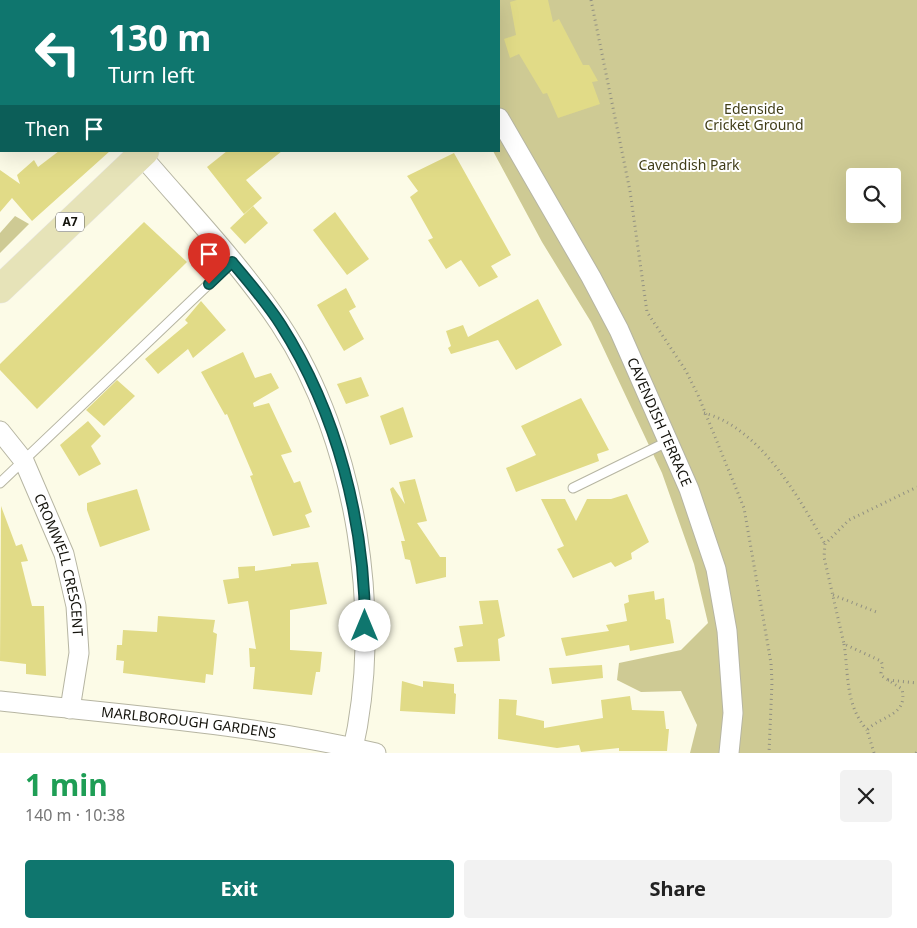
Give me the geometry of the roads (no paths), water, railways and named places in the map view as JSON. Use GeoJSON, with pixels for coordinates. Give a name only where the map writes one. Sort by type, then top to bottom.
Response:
{"type":"FeatureCollection","features":[{"type":"Feature","properties":{"kind":"main road","name":"A7"},"geometry":{"type":"LineString","coordinates":[[0,289],[143,153]]}},
{"type":"Feature","properties":{"kind":"street","name":"CAVENDISH TERRACE"},"geometry":{"type":"LineString","coordinates":[[500,120],[591,276],[619,330],[689,489],[716,569],[727,631],[733,713],[730,753]]}},
{"type":"Feature","properties":{"kind":"street"},"geometry":{"type":"LineString","coordinates":[[143,153],[280,324],[297,352],[324,409],[345,475],[365,590],[366,661],[352,750]]}},
{"type":"Feature","properties":{"kind":"street","name":"CROMWELL CRESCENT"},"geometry":{"type":"LineString","coordinates":[[0,431],[24,461],[64,554],[76,606],[79,653],[70,709]]}},
{"type":"Feature","properties":{"kind":"street","name":"MARLBOROUGH GARDENS"},"geometry":{"type":"LineString","coordinates":[[0,701],[137,715],[283,735],[352,750],[376,753]]}},
{"type":"Feature","properties":{"kind":"lane"},"geometry":{"type":"LineString","coordinates":[[0,483],[232,262]]}},
{"type":"Feature","properties":{"kind":"lane"},"geometry":{"type":"LineString","coordinates":[[573,488],[669,441]]}},
{"type":"Feature","properties":{"kind":"park label","name":"Edenside Cricket Ground"},"geometry":{"type":"Point","coordinates":[754,118]}},
{"type":"Feature","properties":{"kind":"park label","name":"Cavendish Park"},"geometry":{"type":"Point","coordinates":[689,165]}}]}
